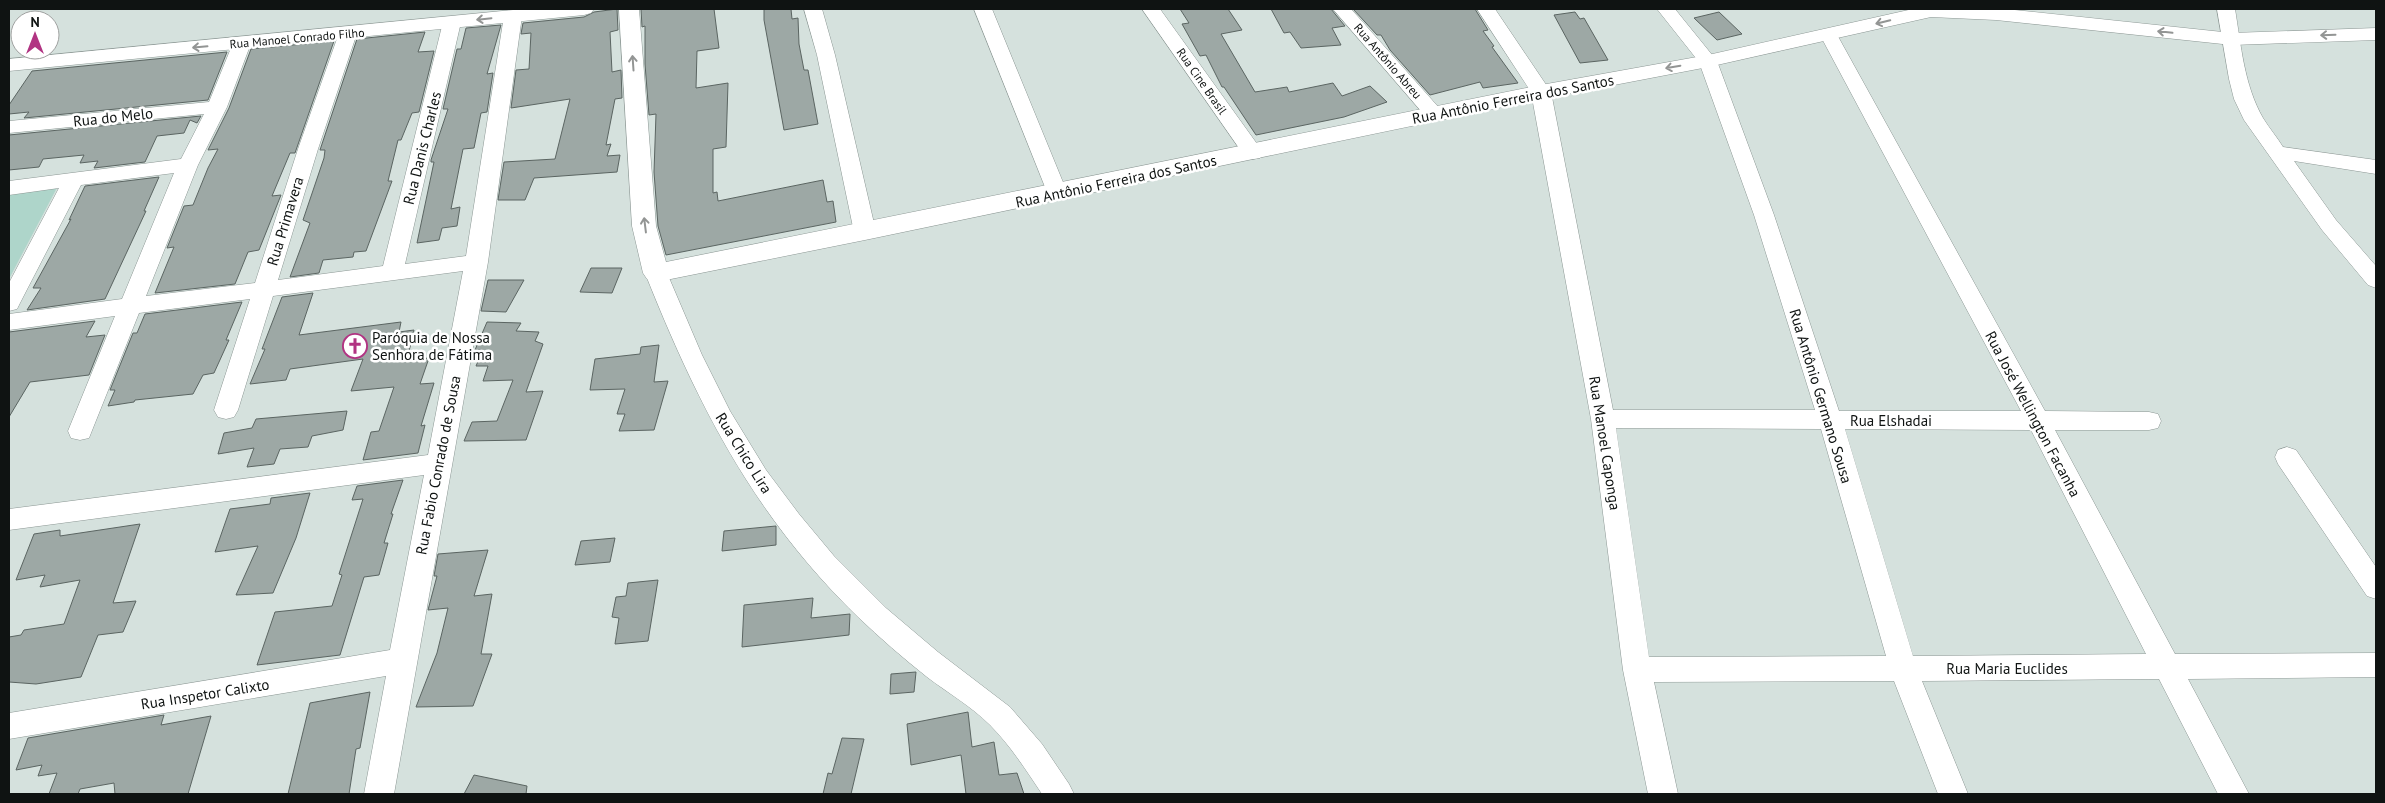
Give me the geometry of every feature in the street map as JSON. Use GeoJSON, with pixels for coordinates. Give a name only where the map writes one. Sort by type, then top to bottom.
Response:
{"type":"FeatureCollection","features":[{"type":"Feature","properties":{"kind":"street","name":"Rua Manoel Conrado Filho"},"geometry":{"type":"LineString","coordinates":[[9,65],[584,9]]}},
{"type":"Feature","properties":{"kind":"street","name":"Rua Chico Lira"},"geometry":{"type":"LineString","coordinates":[[629,9],[644,226],[656,273],[682,340],[730,436],[768,492],[832,571],[861,601],[929,662],[971,691],[1001,716],[1036,759],[1059,794]]}},
{"type":"Feature","properties":{"kind":"street"},"geometry":{"type":"LineString","coordinates":[[813,9],[826,55],[865,232]]}},
{"type":"Feature","properties":{"kind":"street"},"geometry":{"type":"LineString","coordinates":[[983,9],[1058,192]]}},
{"type":"Feature","properties":{"kind":"street","name":"Rua Cine Brasil"},"geometry":{"type":"LineString","coordinates":[[1151,9],[1253,153]]}},
{"type":"Feature","properties":{"kind":"street","name":"Rua Antônio Abreu"},"geometry":{"type":"LineString","coordinates":[[1342,9],[1434,114]]}},
{"type":"Feature","properties":{"kind":"street"},"geometry":{"type":"LineString","coordinates":[[1486,9],[1541,92]]}},
{"type":"Feature","properties":{"kind":"street","name":"Rua Antônio Germano Sousa"},"geometry":{"type":"LineString","coordinates":[[1666,9],[1708,61],[1764,215],[1830,420],[1903,668],[1953,794]]}},
{"type":"Feature","properties":{"kind":"street"},"geometry":{"type":"LineString","coordinates":[[2226,9],[2238,79],[2244,99],[2254,120],[2329,225],[2368,263],[2376,280]]}},
{"type":"Feature","properties":{"kind":"street","name":"Rua Antônio Ferreira dos Santos"},"geometry":{"type":"LineString","coordinates":[[656,273],[1253,153],[1541,92],[1708,61],[1924,13],[1946,11],[2232,39],[2376,34]]}},
{"type":"Feature","properties":{"kind":"street","name":"Rua Fabio Conrado de Sousa"},"geometry":{"type":"LineString","coordinates":[[379,794],[437,464],[477,262],[500,120],[513,16]]}},
{"type":"Feature","properties":{"kind":"street","name":"Rua Danis Charles"},"geometry":{"type":"LineString","coordinates":[[392,273],[452,22]]}},
{"type":"Feature","properties":{"kind":"street","name":"Rua Primavera"},"geometry":{"type":"LineString","coordinates":[[226,410],[308,149],[348,33]]}},
{"type":"Feature","properties":{"kind":"street","name":"Rua José Wellington Facanha"},"geometry":{"type":"LineString","coordinates":[[1829,35],[2038,421],[2234,794]]}},
{"type":"Feature","properties":{"kind":"street"},"geometry":{"type":"LineString","coordinates":[[80,431],[188,165],[217,107],[242,43]]}},
{"type":"Feature","properties":{"kind":"street","name":"Rua Manoel Caponga"},"geometry":{"type":"LineString","coordinates":[[1541,92],[1603,419],[1637,670],[1663,794]]}},
{"type":"Feature","properties":{"kind":"street","name":"Rua do Melo"},"geometry":{"type":"LineString","coordinates":[[9,127],[217,107]]}},
{"type":"Feature","properties":{"kind":"street"},"geometry":{"type":"LineString","coordinates":[[2276,152],[2376,166]]}},
{"type":"Feature","properties":{"kind":"street"},"geometry":{"type":"LineString","coordinates":[[9,188],[188,165]]}},
{"type":"Feature","properties":{"kind":"street"},"geometry":{"type":"LineString","coordinates":[[9,303],[74,180]]}},
{"type":"Feature","properties":{"kind":"street"},"geometry":{"type":"LineString","coordinates":[[9,322],[477,262]]}},
{"type":"Feature","properties":{"kind":"street","name":"Rua Elshadai"},"geometry":{"type":"LineString","coordinates":[[1603,419],[2149,421]]}},
{"type":"Feature","properties":{"kind":"street"},"geometry":{"type":"LineString","coordinates":[[2287,458],[2376,588]]}},
{"type":"Feature","properties":{"kind":"street"},"geometry":{"type":"LineString","coordinates":[[9,519],[437,464]]}},
{"type":"Feature","properties":{"kind":"street","name":"Rua Inspetor Calixto"},"geometry":{"type":"LineString","coordinates":[[9,726],[401,661]]}},
{"type":"Feature","properties":{"kind":"street","name":"Rua Maria Euclides"},"geometry":{"type":"LineString","coordinates":[[1637,670],[2376,665]]}},
{"type":"Feature","properties":{"kind":"green space"},"geometry":{"type":"Polygon","coordinates":[[[59,184],[9,279],[9,190],[59,184]]]}},
{"type":"Feature","properties":{"kind":"building"},"geometry":{"type":"Polygon","coordinates":[[[617,9],[618,30],[610,32],[612,72],[621,70],[622,98],[615,99],[606,145],[611,144],[607,156],[620,155],[617,172],[534,178],[525,200],[498,200],[504,162],[555,159],[570,99],[511,108],[516,70],[529,69],[531,33],[521,34],[523,23],[584,17],[594,12],[617,9]]]}},
{"type":"Feature","properties":{"kind":"building"},"geometry":{"type":"Polygon","coordinates":[[[641,9],[714,9],[719,48],[697,51],[696,88],[728,83],[726,147],[713,149],[713,193],[717,192],[718,201],[823,180],[827,202],[833,201],[836,222],[666,255],[658,226],[654,172],[656,114],[649,115],[645,64],[645,26],[642,27],[641,9]]]}},
{"type":"Feature","properties":{"kind":"building"},"geometry":{"type":"Polygon","coordinates":[[[764,9],[791,9],[792,19],[798,18],[799,44],[804,70],[808,70],[818,124],[784,130],[764,20],[764,9]]]}},
{"type":"Feature","properties":{"kind":"building"},"geometry":{"type":"Polygon","coordinates":[[[1180,9],[1228,9],[1242,30],[1221,34],[1255,92],[1287,87],[1289,92],[1333,83],[1342,96],[1370,86],[1387,102],[1344,117],[1256,135],[1224,87],[1222,87],[1206,55],[1200,56],[1182,24],[1189,23],[1180,9]]]}},
{"type":"Feature","properties":{"kind":"building"},"geometry":{"type":"Polygon","coordinates":[[[1271,9],[1331,9],[1345,26],[1332,28],[1341,45],[1301,48],[1290,32],[1284,33],[1271,9]]]}},
{"type":"Feature","properties":{"kind":"building"},"geometry":{"type":"Polygon","coordinates":[[[1353,9],[1475,9],[1488,30],[1483,31],[1494,46],[1492,47],[1518,83],[1483,88],[1480,82],[1430,95],[1390,50],[1381,35],[1377,35],[1353,9]]]}},
{"type":"Feature","properties":{"kind":"building"},"geometry":{"type":"Polygon","coordinates":[[[1575,12],[1580,19],[1584,18],[1608,60],[1580,63],[1554,15],[1575,12]]]}},
{"type":"Feature","properties":{"kind":"building"},"geometry":{"type":"Polygon","coordinates":[[[1719,12],[1742,34],[1717,40],[1694,18],[1719,12]]]}},
{"type":"Feature","properties":{"kind":"building"},"geometry":{"type":"Polygon","coordinates":[[[501,25],[487,74],[493,73],[487,112],[481,113],[474,148],[463,149],[451,209],[460,207],[457,226],[442,228],[439,240],[417,243],[434,162],[431,162],[431,160],[448,109],[443,109],[457,49],[461,49],[466,28],[501,25]]]}},
{"type":"Feature","properties":{"kind":"building"},"geometry":{"type":"Polygon","coordinates":[[[425,32],[418,52],[434,51],[419,112],[412,113],[401,140],[398,140],[388,181],[392,181],[366,251],[354,252],[353,257],[323,260],[319,273],[290,277],[310,223],[303,220],[324,158],[325,150],[320,150],[357,39],[425,32]]]}},
{"type":"Feature","properties":{"kind":"building"},"geometry":{"type":"Polygon","coordinates":[[[334,41],[295,153],[290,153],[272,196],[281,195],[259,250],[248,252],[235,284],[155,293],[174,247],[167,248],[184,206],[193,205],[218,149],[208,150],[229,108],[251,49],[334,41]]]}},
{"type":"Feature","properties":{"kind":"building"},"geometry":{"type":"Polygon","coordinates":[[[227,52],[208,100],[24,118],[29,112],[9,114],[9,105],[32,71],[227,52]]]}},
{"type":"Feature","properties":{"kind":"building"},"geometry":{"type":"Polygon","coordinates":[[[201,116],[197,123],[190,120],[184,133],[157,136],[145,162],[94,168],[98,161],[80,163],[84,155],[43,159],[39,167],[9,170],[9,135],[201,116]]]}},
{"type":"Feature","properties":{"kind":"building"},"geometry":{"type":"Polygon","coordinates":[[[159,177],[144,211],[146,211],[105,299],[27,310],[41,288],[33,288],[71,219],[69,220],[85,186],[159,177]]]}},
{"type":"Feature","properties":{"kind":"building"},"geometry":{"type":"Polygon","coordinates":[[[591,268],[622,268],[612,293],[580,292],[591,268]]]}},
{"type":"Feature","properties":{"kind":"building"},"geometry":{"type":"Polygon","coordinates":[[[488,280],[524,280],[506,312],[481,311],[488,280]]]}},
{"type":"Feature","properties":{"kind":"building"},"geometry":{"type":"Polygon","coordinates":[[[313,293],[299,335],[401,322],[399,332],[414,330],[407,360],[429,358],[420,384],[434,383],[421,426],[425,425],[418,453],[363,460],[371,432],[379,431],[394,387],[351,391],[363,359],[290,369],[286,380],[250,384],[265,349],[262,349],[282,297],[313,293]]]}},
{"type":"Feature","properties":{"kind":"building"},"geometry":{"type":"Polygon","coordinates":[[[242,302],[226,340],[229,340],[214,373],[203,375],[193,394],[135,400],[134,402],[108,406],[115,390],[110,390],[133,333],[137,333],[145,314],[242,302]]]}},
{"type":"Feature","properties":{"kind":"building"},"geometry":{"type":"Polygon","coordinates":[[[95,321],[86,337],[105,335],[89,375],[30,382],[9,417],[9,332],[95,321]]]}},
{"type":"Feature","properties":{"kind":"building"},"geometry":{"type":"Polygon","coordinates":[[[487,322],[521,323],[516,331],[539,332],[535,341],[543,344],[526,392],[543,391],[526,440],[464,441],[472,422],[497,421],[513,380],[483,381],[488,366],[476,366],[483,350],[475,350],[487,322]]]}},
{"type":"Feature","properties":{"kind":"building"},"geometry":{"type":"Polygon","coordinates":[[[659,345],[654,382],[668,381],[654,430],[619,431],[625,414],[617,414],[625,389],[590,390],[595,359],[640,354],[641,347],[659,345]]]}},
{"type":"Feature","properties":{"kind":"building"},"geometry":{"type":"Polygon","coordinates":[[[347,411],[343,430],[312,436],[308,447],[280,449],[274,464],[247,467],[254,448],[218,454],[224,433],[252,428],[256,419],[347,411]]]}},
{"type":"Feature","properties":{"kind":"building"},"geometry":{"type":"Polygon","coordinates":[[[403,480],[391,514],[393,514],[384,543],[388,543],[379,575],[364,577],[340,655],[257,665],[275,612],[332,606],[342,575],[339,574],[363,499],[352,500],[357,486],[403,480]]]}},
{"type":"Feature","properties":{"kind":"building"},"geometry":{"type":"Polygon","coordinates":[[[310,493],[296,538],[273,593],[236,595],[258,546],[215,552],[230,509],[270,504],[271,498],[310,493]]]}},
{"type":"Feature","properties":{"kind":"building"},"geometry":{"type":"Polygon","coordinates":[[[140,524],[113,603],[136,601],[123,632],[98,635],[81,677],[36,684],[9,682],[9,637],[21,635],[24,630],[64,624],[80,580],[40,587],[45,575],[16,580],[34,534],[60,530],[60,536],[140,524]]]}},
{"type":"Feature","properties":{"kind":"building"},"geometry":{"type":"Polygon","coordinates":[[[776,526],[776,545],[722,551],[724,531],[776,526]]]}},
{"type":"Feature","properties":{"kind":"building"},"geometry":{"type":"Polygon","coordinates":[[[615,538],[610,562],[575,565],[581,541],[615,538]]]}},
{"type":"Feature","properties":{"kind":"building"},"geometry":{"type":"Polygon","coordinates":[[[488,550],[474,596],[492,594],[481,654],[492,654],[473,706],[416,707],[437,653],[448,608],[428,610],[437,576],[434,576],[438,554],[488,550]]]}},
{"type":"Feature","properties":{"kind":"building"},"geometry":{"type":"Polygon","coordinates":[[[658,580],[648,641],[615,644],[619,618],[612,617],[616,597],[626,596],[628,583],[658,580]]]}},
{"type":"Feature","properties":{"kind":"building"},"geometry":{"type":"Polygon","coordinates":[[[813,598],[811,618],[850,614],[849,635],[742,647],[744,605],[813,598]]]}},
{"type":"Feature","properties":{"kind":"building"},"geometry":{"type":"Polygon","coordinates":[[[916,672],[914,692],[890,694],[891,674],[916,672]]]}},
{"type":"Feature","properties":{"kind":"building"},"geometry":{"type":"Polygon","coordinates":[[[370,692],[360,748],[356,749],[349,794],[288,794],[310,703],[370,692]]]}},
{"type":"Feature","properties":{"kind":"building"},"geometry":{"type":"Polygon","coordinates":[[[968,712],[972,747],[994,742],[999,775],[1017,773],[1024,794],[966,794],[961,755],[911,765],[907,724],[968,712]]]}},
{"type":"Feature","properties":{"kind":"building"},"geometry":{"type":"Polygon","coordinates":[[[164,715],[161,725],[211,716],[188,794],[115,794],[114,783],[80,789],[78,794],[49,794],[57,773],[38,776],[42,765],[16,770],[28,738],[164,715]]]}},
{"type":"Feature","properties":{"kind":"building"},"geometry":{"type":"Polygon","coordinates":[[[842,738],[864,739],[851,794],[823,794],[828,773],[832,774],[842,738]]]}},
{"type":"Feature","properties":{"kind":"building"},"geometry":{"type":"Polygon","coordinates":[[[474,775],[527,786],[526,794],[464,794],[474,775]]]}},
{"type":"Feature","properties":{"kind":"place","name":"Paróquia de Nossa Senhora de Fátima"},"geometry":{"type":"Point","coordinates":[355,346]}}]}
